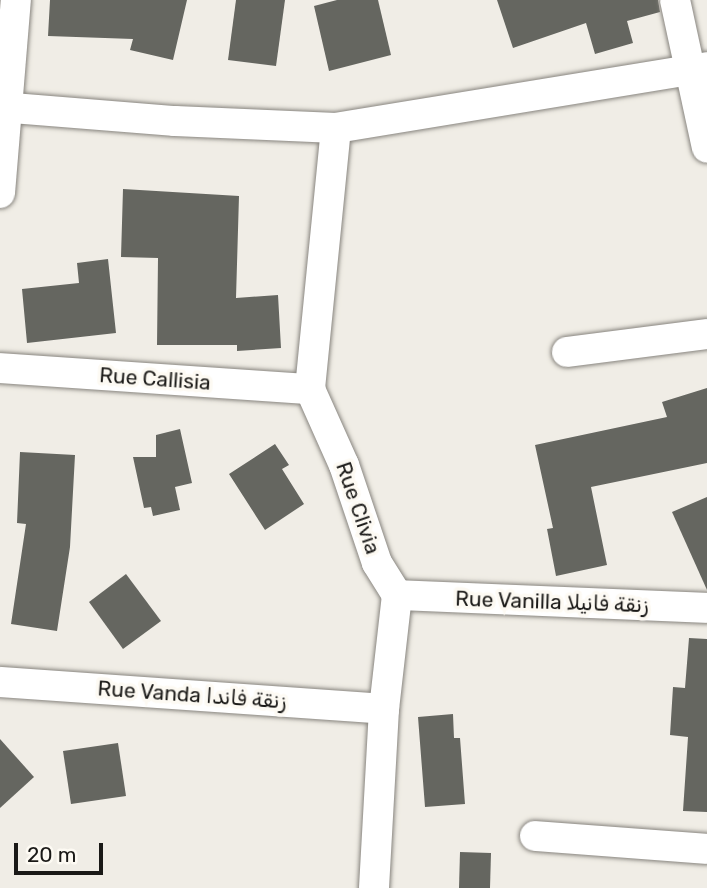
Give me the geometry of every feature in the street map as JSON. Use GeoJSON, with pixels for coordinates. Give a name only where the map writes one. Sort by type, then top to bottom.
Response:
{"type":"FeatureCollection","features":[{"type":"Feature","properties":{"kind":"street"},"geometry":{"type":"LineString","coordinates":[[0,193],[4,107],[16,0]]}},
{"type":"Feature","properties":{"kind":"street"},"geometry":{"type":"LineString","coordinates":[[675,0],[698,69],[707,148]]}},
{"type":"Feature","properties":{"kind":"street"},"geometry":{"type":"LineString","coordinates":[[4,107],[336,128],[698,69]]}},
{"type":"Feature","properties":{"kind":"street","name":"Rue Clivia"},"geometry":{"type":"LineString","coordinates":[[336,128],[310,389],[344,465],[377,563],[397,595]]}},
{"type":"Feature","properties":{"kind":"street"},"geometry":{"type":"LineString","coordinates":[[566,352],[707,334]]}},
{"type":"Feature","properties":{"kind":"street","name":"Rue Callisia"},"geometry":{"type":"LineString","coordinates":[[0,368],[310,389]]}},
{"type":"Feature","properties":{"kind":"street"},"geometry":{"type":"LineString","coordinates":[[374,888],[384,709],[397,595]]}},
{"type":"Feature","properties":{"kind":"street","name":"Rue Vanilla زنقة فانيلا"},"geometry":{"type":"LineString","coordinates":[[397,595],[707,608]]}},
{"type":"Feature","properties":{"kind":"street","name":"Rue Vanda زنقة فاندا"},"geometry":{"type":"LineString","coordinates":[[0,682],[384,709]]}},
{"type":"Feature","properties":{"kind":"street"},"geometry":{"type":"LineString","coordinates":[[535,836],[707,849]]}},
{"type":"Feature","properties":{"kind":"building"},"geometry":{"type":"Polygon","coordinates":[[[50,0],[187,0],[173,60],[130,50],[133,39],[48,36],[50,0]]]}},
{"type":"Feature","properties":{"kind":"building"},"geometry":{"type":"Polygon","coordinates":[[[236,0],[285,0],[276,66],[228,60],[236,0]]]}},
{"type":"Feature","properties":{"kind":"building"},"geometry":{"type":"Polygon","coordinates":[[[337,0],[378,0],[391,55],[329,71],[314,6],[337,0]]]}},
{"type":"Feature","properties":{"kind":"building"},"geometry":{"type":"Polygon","coordinates":[[[497,0],[658,0],[660,12],[627,21],[633,43],[595,54],[586,23],[513,48],[497,0]]]}},
{"type":"Feature","properties":{"kind":"building"},"geometry":{"type":"Polygon","coordinates":[[[123,189],[239,196],[236,298],[278,295],[281,348],[237,351],[237,345],[157,345],[158,258],[121,257],[123,189]]]}},
{"type":"Feature","properties":{"kind":"building"},"geometry":{"type":"Polygon","coordinates":[[[108,259],[116,333],[27,343],[22,289],[79,283],[77,263],[108,259]]]}},
{"type":"Feature","properties":{"kind":"building"},"geometry":{"type":"Polygon","coordinates":[[[707,388],[707,463],[591,487],[607,565],[556,576],[547,529],[553,528],[535,445],[667,417],[662,402],[707,388]]]}},
{"type":"Feature","properties":{"kind":"building"},"geometry":{"type":"Polygon","coordinates":[[[180,429],[192,483],[175,487],[180,510],[153,516],[151,507],[144,508],[133,457],[156,457],[156,435],[180,429]]]}},
{"type":"Feature","properties":{"kind":"building"},"geometry":{"type":"Polygon","coordinates":[[[275,444],[289,465],[282,469],[304,504],[265,530],[229,474],[275,444]]]}},
{"type":"Feature","properties":{"kind":"building"},"geometry":{"type":"Polygon","coordinates":[[[20,452],[75,455],[70,547],[57,631],[11,624],[26,524],[17,523],[20,452]]]}},
{"type":"Feature","properties":{"kind":"building"},"geometry":{"type":"Polygon","coordinates":[[[707,497],[707,590],[672,512],[707,497]]]}},
{"type":"Feature","properties":{"kind":"building"},"geometry":{"type":"Polygon","coordinates":[[[126,574],[161,621],[123,649],[89,602],[126,574]]]}},
{"type":"Feature","properties":{"kind":"building"},"geometry":{"type":"Polygon","coordinates":[[[689,638],[707,639],[707,812],[683,811],[688,737],[670,735],[673,687],[685,688],[689,638]]]}},
{"type":"Feature","properties":{"kind":"building"},"geometry":{"type":"Polygon","coordinates":[[[453,714],[454,738],[460,738],[465,804],[425,807],[418,717],[453,714]]]}},
{"type":"Feature","properties":{"kind":"building"},"geometry":{"type":"Polygon","coordinates":[[[0,739],[34,777],[0,808],[0,739]]]}},
{"type":"Feature","properties":{"kind":"building"},"geometry":{"type":"Polygon","coordinates":[[[118,743],[126,796],[71,804],[63,751],[118,743]]]}},
{"type":"Feature","properties":{"kind":"building"},"geometry":{"type":"Polygon","coordinates":[[[460,852],[491,853],[490,888],[459,888],[460,852]]]}}]}
